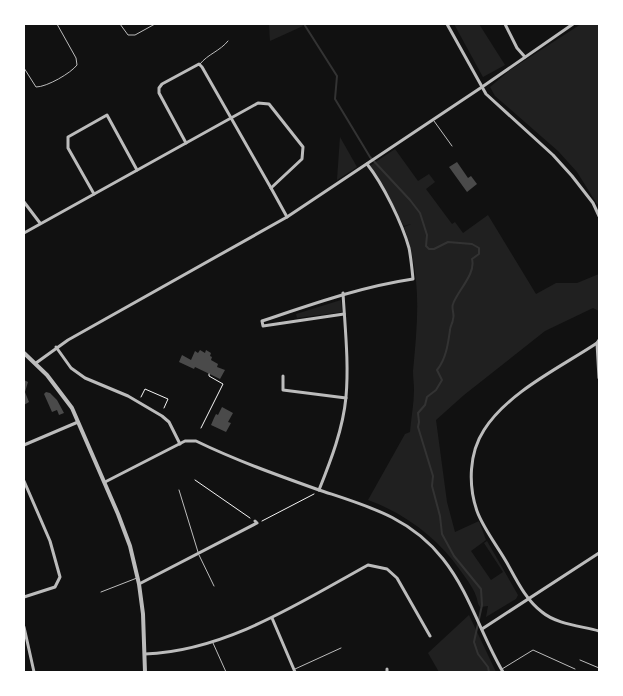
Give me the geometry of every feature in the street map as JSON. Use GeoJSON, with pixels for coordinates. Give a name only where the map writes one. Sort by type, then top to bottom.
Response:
{"type":"FeatureCollection","features":[{"type":"Feature","properties":{"kind":"street"},"geometry":{"type":"LineString","coordinates":[[447,24],[490,99],[553,155],[593,203],[599,216]]}},
{"type":"Feature","properties":{"kind":"street"},"geometry":{"type":"LineString","coordinates":[[505,24],[517,48],[525,57]]}},
{"type":"Feature","properties":{"kind":"street"},"geometry":{"type":"LineString","coordinates":[[36,363],[56,347],[287,218],[572,24]]}},
{"type":"Feature","properties":{"kind":"street"},"geometry":{"type":"LineString","coordinates":[[186,143],[159,93],[159,88],[162,84],[199,64],[287,218]]}},
{"type":"Feature","properties":{"kind":"street"},"geometry":{"type":"LineString","coordinates":[[24,233],[258,103],[269,104],[303,147],[302,159],[271,188]]}},
{"type":"Feature","properties":{"kind":"street"},"geometry":{"type":"LineString","coordinates":[[94,194],[68,148],[68,137],[100,119],[108,115],[137,170]]}},
{"type":"Feature","properties":{"kind":"street"},"geometry":{"type":"LineString","coordinates":[[344,314],[263,326],[262,321],[343,293],[414,279],[409,250],[402,228],[368,163]]}},
{"type":"Feature","properties":{"kind":"street"},"geometry":{"type":"LineString","coordinates":[[24,202],[40,223]]}},
{"type":"Feature","properties":{"kind":"street"},"geometry":{"type":"LineString","coordinates":[[319,490],[339,434],[346,398],[347,360],[343,293]]}},
{"type":"Feature","properties":{"kind":"street"},"geometry":{"type":"LineString","coordinates":[[598,342],[599,378]]}},
{"type":"Feature","properties":{"kind":"street"},"geometry":{"type":"LineString","coordinates":[[598,342],[544,376],[501,410],[484,429],[475,448],[471,478],[472,494],[477,512],[528,600],[543,614],[560,621],[599,631]]}},
{"type":"Feature","properties":{"kind":"street"},"geometry":{"type":"LineString","coordinates":[[56,347],[71,368],[85,378],[128,396],[162,416],[169,422],[180,444]]}},
{"type":"Feature","properties":{"kind":"street"},"geometry":{"type":"LineString","coordinates":[[24,353],[36,363],[72,408],[105,482],[130,546],[143,614],[145,672]]}},
{"type":"Feature","properties":{"kind":"street"},"geometry":{"type":"LineString","coordinates":[[283,376],[283,390],[346,398]]}},
{"type":"Feature","properties":{"kind":"street"},"geometry":{"type":"LineString","coordinates":[[24,445],[78,422]]}},
{"type":"Feature","properties":{"kind":"street"},"geometry":{"type":"LineString","coordinates":[[105,482],[185,441],[196,441],[225,455],[382,511],[417,533],[430,544],[451,570],[466,595],[502,671]]}},
{"type":"Feature","properties":{"kind":"street"},"geometry":{"type":"LineString","coordinates":[[24,481],[50,541],[60,576],[55,587],[24,597]]}},
{"type":"Feature","properties":{"kind":"street"},"geometry":{"type":"LineString","coordinates":[[138,584],[256,522]]}},
{"type":"Feature","properties":{"kind":"street"},"geometry":{"type":"LineString","coordinates":[[482,629],[599,553]]}},
{"type":"Feature","properties":{"kind":"street"},"geometry":{"type":"LineString","coordinates":[[145,654],[160,654],[213,642],[272,618],[368,565],[376,565],[387,569],[397,578],[430,636]]}},
{"type":"Feature","properties":{"kind":"street"},"geometry":{"type":"LineString","coordinates":[[272,618],[294,671]]}},
{"type":"Feature","properties":{"kind":"street"},"geometry":{"type":"LineString","coordinates":[[24,628],[34,672]]}},
{"type":"Feature","properties":{"kind":"lane"},"geometry":{"type":"LineString","coordinates":[[24,68],[36,87],[42,87],[73,70],[77,65],[76,58],[57,24]]}},
{"type":"Feature","properties":{"kind":"lane"},"geometry":{"type":"LineString","coordinates":[[120,24],[128,35],[135,35],[155,24]]}},
{"type":"Feature","properties":{"kind":"lane"},"geometry":{"type":"LineString","coordinates":[[199,64],[221,49],[228,41]]}},
{"type":"Feature","properties":{"kind":"lane"},"geometry":{"type":"LineString","coordinates":[[433,120],[452,146]]}},
{"type":"Feature","properties":{"kind":"lane"},"geometry":{"type":"LineString","coordinates":[[179,490],[198,553],[214,586]]}},
{"type":"Feature","properties":{"kind":"lane"},"geometry":{"type":"LineString","coordinates":[[101,592],[137,578]]}},
{"type":"Feature","properties":{"kind":"lane"},"geometry":{"type":"LineString","coordinates":[[213,642],[226,672]]}},
{"type":"Feature","properties":{"kind":"lane"},"geometry":{"type":"LineString","coordinates":[[294,671],[341,648]]}},
{"type":"Feature","properties":{"kind":"lane"},"geometry":{"type":"LineString","coordinates":[[502,671],[533,650],[574,669]]}},
{"type":"Feature","properties":{"kind":"lane"},"geometry":{"type":"LineString","coordinates":[[580,660],[599,668]]}},
{"type":"Feature","properties":{"kind":"path"},"geometry":{"type":"LineString","coordinates":[[201,428],[224,384],[209,376],[209,374]]}},
{"type":"Feature","properties":{"kind":"path"},"geometry":{"type":"LineString","coordinates":[[141,397],[145,389],[168,399],[164,408]]}},
{"type":"Feature","properties":{"kind":"path"},"geometry":{"type":"LineString","coordinates":[[195,480],[256,522],[319,490]]}},
{"type":"Feature","properties":{"kind":"shaded area"},"geometry":{"type":"Polygon","coordinates":[[[269,24],[302,24],[303,26],[270,41],[269,24]]]}},
{"type":"Feature","properties":{"kind":"shaded area"},"geometry":{"type":"Polygon","coordinates":[[[454,24],[479,24],[505,65],[483,77],[454,24]]]}},
{"type":"Feature","properties":{"kind":"shaded area"},"geometry":{"type":"Polygon","coordinates":[[[581,24],[599,24],[599,203],[597,204],[577,172],[558,151],[495,96],[490,87],[510,70],[581,24]]]}},
{"type":"Feature","properties":{"kind":"shaded area"},"geometry":{"type":"Polygon","coordinates":[[[340,137],[357,167],[337,180],[340,137]]]}},
{"type":"Feature","properties":{"kind":"shaded area"},"geometry":{"type":"Polygon","coordinates":[[[395,149],[418,181],[429,174],[435,182],[426,189],[452,224],[455,222],[463,233],[488,215],[536,294],[556,283],[577,283],[599,274],[599,311],[593,308],[545,331],[464,395],[436,420],[447,502],[455,532],[479,521],[486,540],[471,551],[491,580],[503,572],[484,543],[487,541],[518,595],[516,599],[486,617],[488,606],[480,607],[469,582],[451,558],[431,537],[407,519],[368,500],[405,434],[410,432],[414,400],[413,371],[417,298],[414,263],[404,227],[411,224],[404,226],[368,167],[395,149]]]}},
{"type":"Feature","properties":{"kind":"shaded area"},"geometry":{"type":"Polygon","coordinates":[[[341,300],[342,312],[297,318],[296,314],[341,300]]]}},
{"type":"Feature","properties":{"kind":"shaded area"},"geometry":{"type":"Polygon","coordinates":[[[469,615],[496,672],[439,672],[428,653],[469,615]]]}},
{"type":"Feature","properties":{"kind":"building"},"geometry":{"type":"Polygon","coordinates":[[[457,162],[468,178],[471,176],[477,184],[467,192],[449,167],[457,162]]]}},
{"type":"Feature","properties":{"kind":"building"},"geometry":{"type":"Polygon","coordinates":[[[200,350],[205,353],[206,350],[211,353],[211,360],[218,364],[217,367],[225,370],[220,379],[195,367],[194,369],[179,362],[182,355],[191,360],[195,351],[198,353],[200,350]]]}},
{"type":"Feature","properties":{"kind":"building"},"geometry":{"type":"Polygon","coordinates":[[[24,380],[28,382],[25,392],[29,402],[24,405],[24,380]]]}},
{"type":"Feature","properties":{"kind":"building"},"geometry":{"type":"Polygon","coordinates":[[[46,392],[50,393],[57,400],[64,413],[59,415],[57,410],[52,412],[44,394],[46,392]]]}},
{"type":"Feature","properties":{"kind":"building"},"geometry":{"type":"Polygon","coordinates":[[[222,407],[233,413],[228,422],[231,423],[226,432],[211,425],[222,407]]]}},
{"type":"Feature","properties":{"kind":"waterway"},"geometry":{"type":"LineString","coordinates":[[304,24],[337,76],[335,99],[370,157],[420,213],[427,235],[426,246],[429,249],[434,249],[448,242],[472,244],[479,248],[479,254],[472,259],[473,265],[469,276],[453,304],[453,322],[446,351],[443,361],[437,370],[442,380],[436,390],[427,397],[425,405],[418,413],[418,427],[433,476],[432,486],[440,516],[442,534],[454,556],[481,589],[482,605],[474,642],[478,654],[488,667],[489,672]]}}]}
